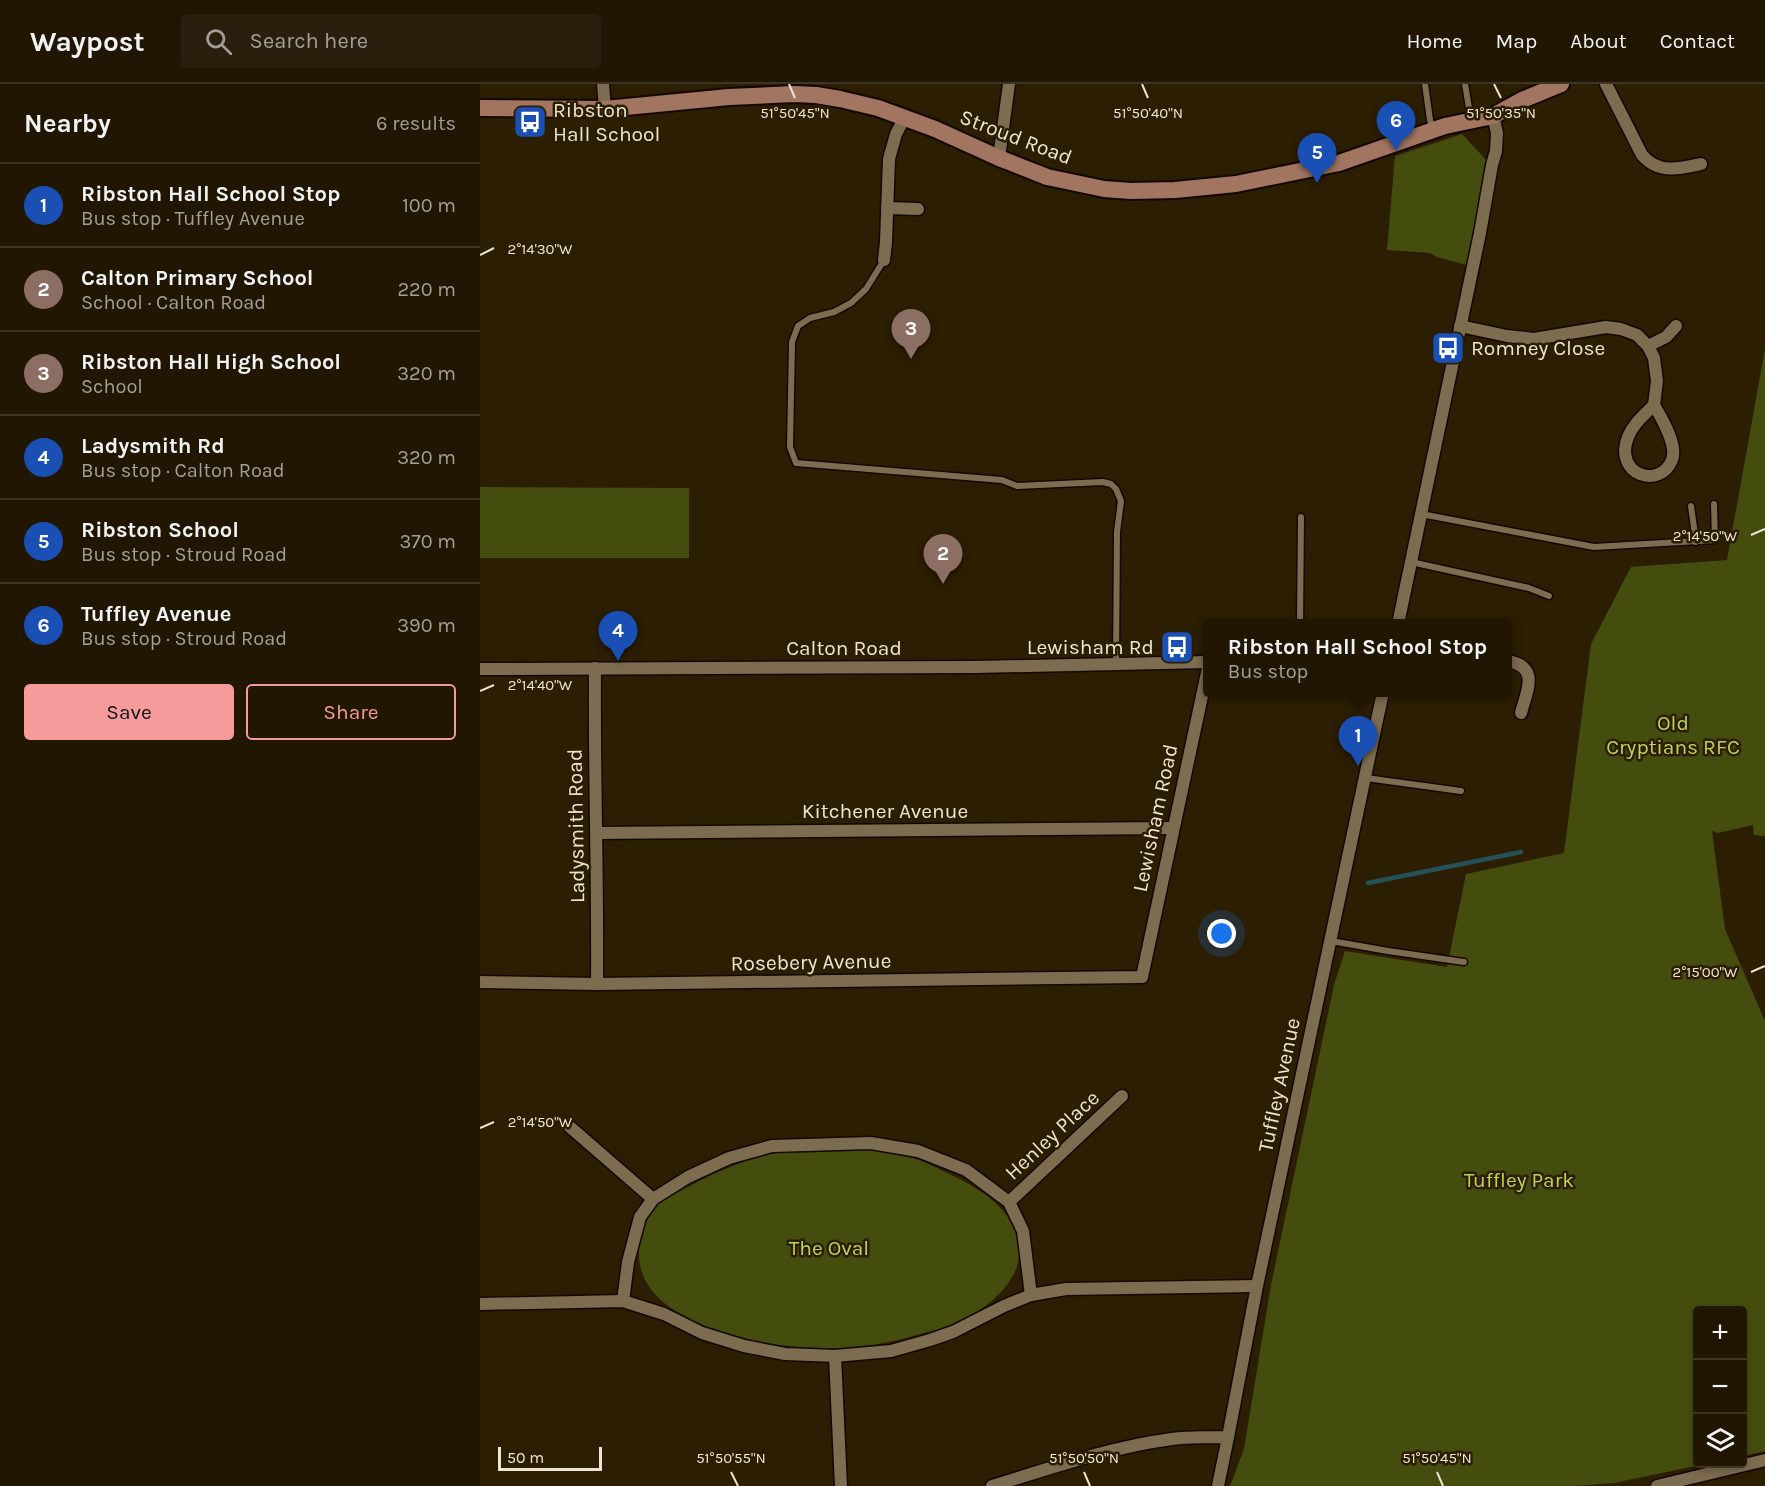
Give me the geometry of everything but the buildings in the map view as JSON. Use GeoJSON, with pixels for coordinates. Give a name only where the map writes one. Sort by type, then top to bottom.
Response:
{"type":"FeatureCollection","features":[{"type":"Feature","properties":{"kind":"main road","name":"Stroud Road"},"geometry":{"type":"LineString","coordinates":[[480,108],[605,109],[752,90],[824,96],[878,108],[905,117],[1042,175],[1104,189],[1131,191],[1175,190],[1236,184],[1339,163],[1455,123],[1493,116],[1522,100],[1561,84]]}},
{"type":"Feature","properties":{"kind":"street"},"geometry":{"type":"LineString","coordinates":[[603,84],[605,109]]}},
{"type":"Feature","properties":{"kind":"street"},"geometry":{"type":"LineString","coordinates":[[999,158],[1009,84]]}},
{"type":"Feature","properties":{"kind":"street"},"geometry":{"type":"LineString","coordinates":[[1606,84],[1642,156],[1649,164],[1682,169],[1701,164]]}},
{"type":"Feature","properties":{"kind":"street"},"geometry":{"type":"LineString","coordinates":[[1399,619],[1496,151],[1497,133],[1493,116]]}},
{"type":"Feature","properties":{"kind":"street"},"geometry":{"type":"LineString","coordinates":[[884,260],[889,159],[896,134],[905,117]]}},
{"type":"Feature","properties":{"kind":"street"},"geometry":{"type":"LineString","coordinates":[[887,208],[918,209]]}},
{"type":"Feature","properties":{"kind":"street"},"geometry":{"type":"LineString","coordinates":[[1460,326],[1534,339],[1606,327],[1638,335],[1648,346],[1654,358],[1657,381],[1654,405],[1672,445],[1672,460],[1663,471],[1652,476],[1641,475],[1629,467],[1624,454],[1628,437],[1636,423],[1654,405]]}},
{"type":"Feature","properties":{"kind":"street"},"geometry":{"type":"LineString","coordinates":[[1648,346],[1665,337],[1676,326]]}},
{"type":"Feature","properties":{"kind":"street","name":"Calton Road"},"geometry":{"type":"LineString","coordinates":[[480,669],[1116,665],[1203,662]]}},
{"type":"Feature","properties":{"kind":"street"},"geometry":{"type":"LineString","coordinates":[[1512,662],[1519,663],[1527,670],[1530,680],[1521,713]]}},
{"type":"Feature","properties":{"kind":"street","name":"Ladysmith Road"},"geometry":{"type":"LineString","coordinates":[[595,668],[597,984]]}},
{"type":"Feature","properties":{"kind":"street","name":"Lewisham Road"},"geometry":{"type":"LineString","coordinates":[[1142,977],[1203,691]]}},
{"type":"Feature","properties":{"kind":"street","name":"Tuffley Avenue"},"geometry":{"type":"LineString","coordinates":[[1218,1486],[1257,1286],[1382,697]]}},
{"type":"Feature","properties":{"kind":"street","name":"Kitchener Avenue"},"geometry":{"type":"LineString","coordinates":[[597,833],[1173,828]]}},
{"type":"Feature","properties":{"kind":"street","name":"Rosebery Avenue"},"geometry":{"type":"LineString","coordinates":[[480,982],[597,984],[1142,977]]}},
{"type":"Feature","properties":{"kind":"street","name":"Henley Place"},"geometry":{"type":"LineString","coordinates":[[1009,1202],[1122,1096]]}},
{"type":"Feature","properties":{"kind":"street"},"geometry":{"type":"LineString","coordinates":[[570,1127],[653,1199]]}},
{"type":"Feature","properties":{"kind":"street"},"geometry":{"type":"LineString","coordinates":[[623,1301],[628,1262],[640,1217],[653,1199],[688,1177],[729,1158],[772,1146],[871,1143],[918,1151],[966,1170],[1009,1202],[1023,1232],[1031,1295]]}},
{"type":"Feature","properties":{"kind":"street"},"geometry":{"type":"LineString","coordinates":[[480,1304],[623,1301],[664,1314],[702,1333],[744,1346],[785,1354],[835,1356],[891,1351],[930,1340],[953,1332],[1031,1295],[1066,1289],[1257,1286]]}},
{"type":"Feature","properties":{"kind":"street"},"geometry":{"type":"LineString","coordinates":[[835,1356],[841,1486]]}},
{"type":"Feature","properties":{"kind":"street"},"geometry":{"type":"LineString","coordinates":[[992,1486],[1076,1460],[1144,1444],[1175,1438],[1228,1437]]}},
{"type":"Feature","properties":{"kind":"street"},"geometry":{"type":"LineString","coordinates":[[1658,1486],[1765,1460]]}},
{"type":"Feature","properties":{"kind":"lane"},"geometry":{"type":"LineString","coordinates":[[1425,84],[1433,130]]}},
{"type":"Feature","properties":{"kind":"lane"},"geometry":{"type":"LineString","coordinates":[[1465,84],[1472,120]]}},
{"type":"Feature","properties":{"kind":"lane"},"geometry":{"type":"LineString","coordinates":[[884,260],[866,290],[851,303],[834,312],[810,318],[798,326],[792,342],[790,447],[796,463],[1002,480],[1017,486],[1103,482],[1111,484],[1121,501],[1117,532],[1116,665]]}},
{"type":"Feature","properties":{"kind":"lane"},"geometry":{"type":"LineString","coordinates":[[1421,514],[1594,547],[1715,540],[1714,504]]}},
{"type":"Feature","properties":{"kind":"lane"},"geometry":{"type":"LineString","coordinates":[[1691,506],[1696,542]]}},
{"type":"Feature","properties":{"kind":"lane"},"geometry":{"type":"LineString","coordinates":[[1300,619],[1301,517]]}},
{"type":"Feature","properties":{"kind":"lane"},"geometry":{"type":"LineString","coordinates":[[1411,562],[1529,588],[1549,596]]}},
{"type":"Feature","properties":{"kind":"lane"},"geometry":{"type":"LineString","coordinates":[[1366,778],[1461,791]]}},
{"type":"Feature","properties":{"kind":"lane"},"geometry":{"type":"LineString","coordinates":[[1330,941],[1464,962]]}},
{"type":"Feature","properties":{"kind":"green space"},"geometry":{"type":"Polygon","coordinates":[[[1462,134],[1488,162],[1467,265],[1430,253],[1387,250],[1395,156],[1462,134]]]}},
{"type":"Feature","properties":{"kind":"green space","name":"Tuffley Park"},"geometry":{"type":"Polygon","coordinates":[[[1765,349],[1765,836],[1754,835],[1753,825],[1718,833],[1712,831],[1725,929],[1765,1021],[1765,1451],[1747,1455],[1747,1306],[1693,1306],[1693,1467],[1614,1483],[1574,1486],[1230,1486],[1244,1449],[1271,1285],[1334,985],[1345,951],[1447,967],[1466,874],[1564,853],[1591,644],[1631,567],[1727,560],[1765,349]]]}},
{"type":"Feature","properties":{"kind":"green space"},"geometry":{"type":"Polygon","coordinates":[[[480,487],[689,488],[689,558],[480,558],[480,487]]]}},
{"type":"Feature","properties":{"kind":"green space","name":"The Oval"},"geometry":{"type":"Polygon","coordinates":[[[867,1148],[896,1153],[932,1165],[983,1193],[1006,1214],[1018,1240],[1019,1256],[1013,1275],[994,1299],[970,1316],[951,1325],[894,1341],[848,1347],[802,1347],[755,1341],[706,1326],[665,1304],[646,1282],[639,1260],[641,1235],[652,1211],[666,1198],[746,1161],[773,1153],[867,1148]]]}},
{"type":"Feature","properties":{"kind":"waterway"},"geometry":{"type":"LineString","coordinates":[[1368,883],[1521,852]]}},
{"type":"Feature","properties":{"kind":"place","name":"Ribston Hall School"},"geometry":{"type":"Point","coordinates":[530,122]}},
{"type":"Feature","properties":{"kind":"place","name":"Tuffley Avenue"},"geometry":{"type":"Point","coordinates":[1396,151]}},
{"type":"Feature","properties":{"kind":"place","name":"Ribston School"},"geometry":{"type":"Point","coordinates":[1317,183]}},
{"type":"Feature","properties":{"kind":"place","name":"Romney Close"},"geometry":{"type":"Point","coordinates":[1448,348]}},
{"type":"Feature","properties":{"kind":"place","name":"Ribston Hall High School"},"geometry":{"type":"Point","coordinates":[911,359]}},
{"type":"Feature","properties":{"kind":"place","name":"Calton Primary School"},"geometry":{"type":"Point","coordinates":[943,584]}},
{"type":"Feature","properties":{"kind":"place","name":"Lewisham Rd"},"geometry":{"type":"Point","coordinates":[1177,647]}},
{"type":"Feature","properties":{"kind":"place","name":"Ladysmith Rd"},"geometry":{"type":"Point","coordinates":[618,661]}},
{"type":"Feature","properties":{"kind":"place","name":"Ribston Hall School Stop"},"geometry":{"type":"Point","coordinates":[1358,766]}},
{"type":"Feature","properties":{"kind":"park label","name":"Old Cryptians RFC"},"geometry":{"type":"Point","coordinates":[1673,735]}}]}
